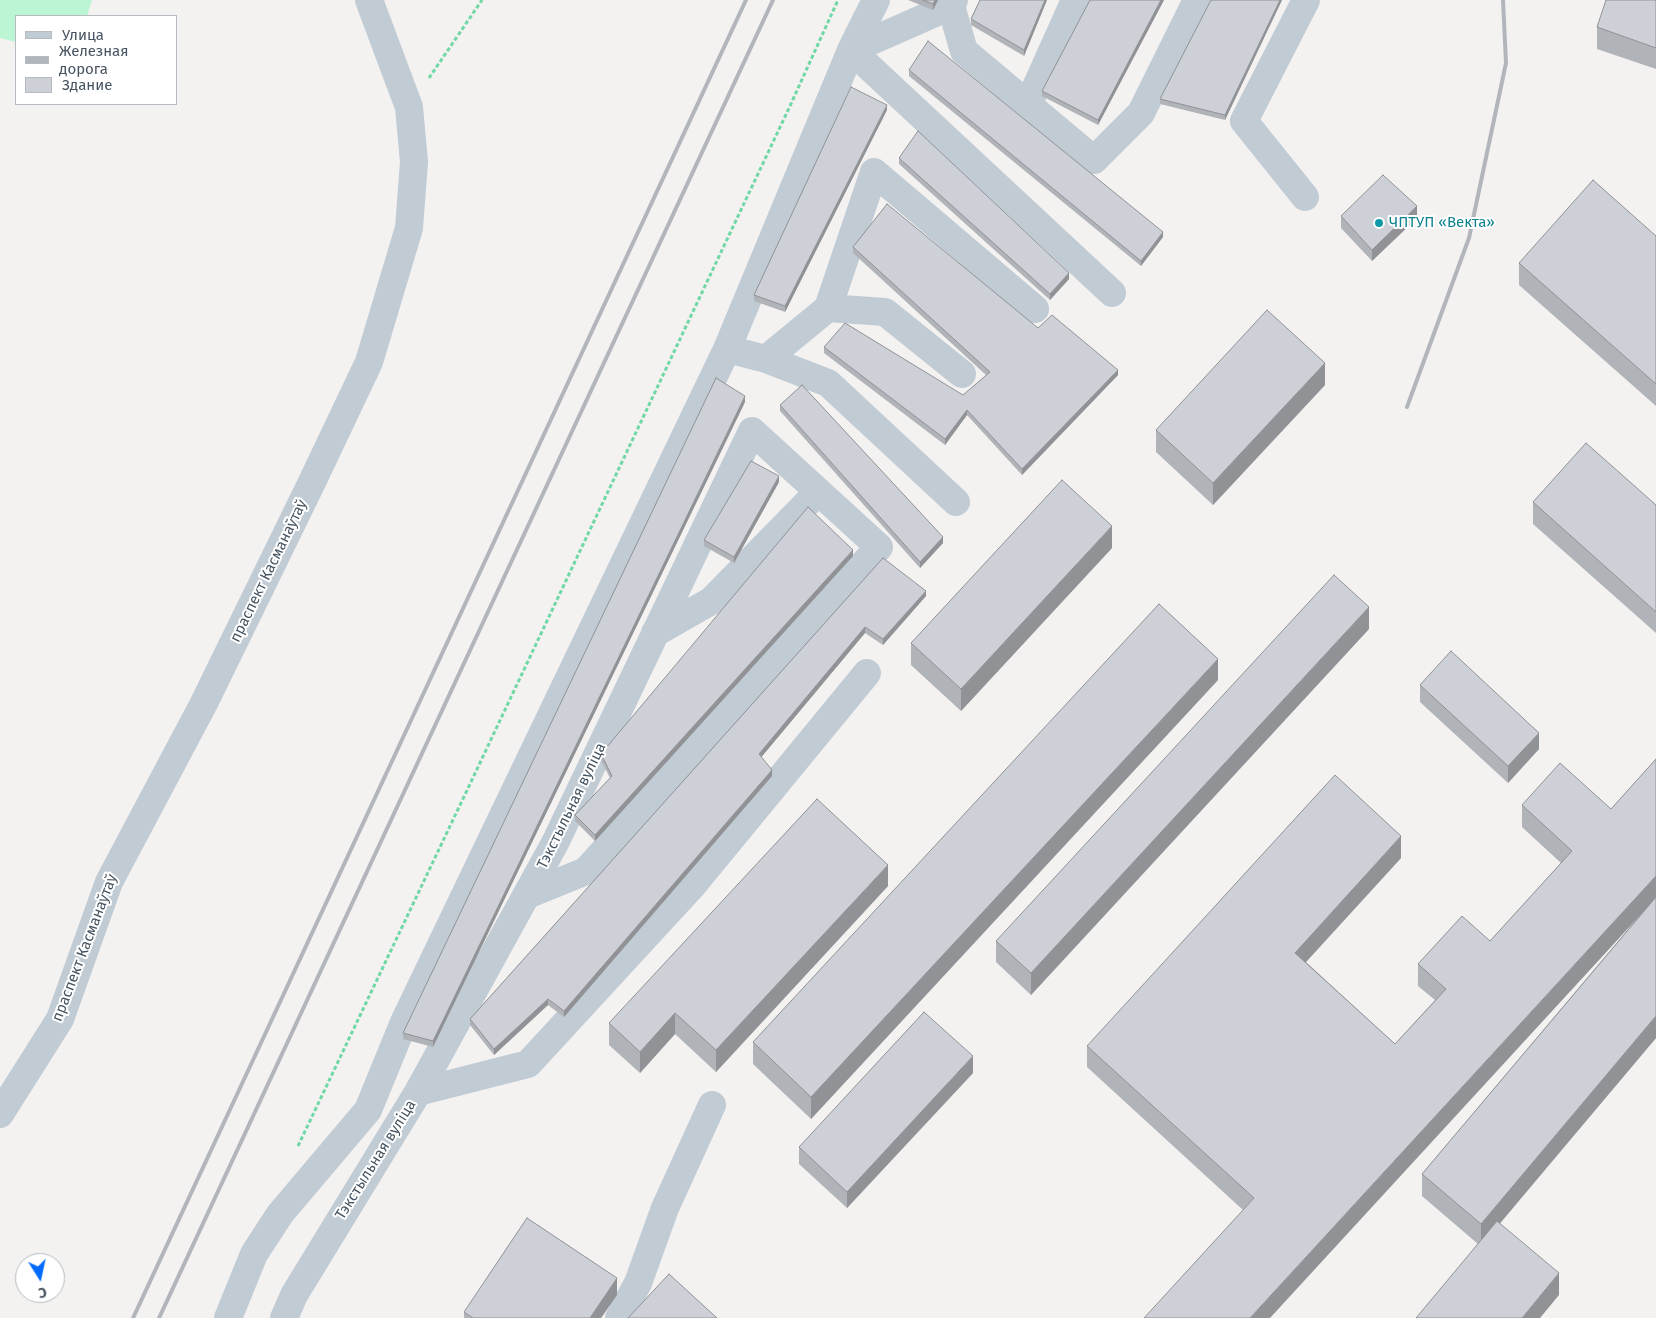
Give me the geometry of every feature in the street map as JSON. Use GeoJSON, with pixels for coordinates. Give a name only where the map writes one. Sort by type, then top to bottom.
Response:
{"type":"FeatureCollection","features":[{"type":"Feature","properties":{"kind":"street","name":"праспект Касманаўтаў"},"geometry":{"type":"LineString","coordinates":[[0,1114],[60,1019],[109,882],[204,703],[370,362],[409,228],[414,162],[409,107],[369,0]]}},
{"type":"Feature","properties":{"kind":"street"},"geometry":{"type":"LineString","coordinates":[[228,1318],[254,1254],[275,1222],[368,1110],[404,1022],[727,349],[851,50],[876,0]]}},
{"type":"Feature","properties":{"kind":"street"},"geometry":{"type":"LineString","coordinates":[[1028,105],[1075,0]]}},
{"type":"Feature","properties":{"kind":"street"},"geometry":{"type":"LineString","coordinates":[[851,50],[952,3],[964,51],[1094,160],[1141,113],[1197,0]]}},
{"type":"Feature","properties":{"kind":"street"},"geometry":{"type":"LineString","coordinates":[[1305,197],[1244,121],[1306,0]]}},
{"type":"Feature","properties":{"kind":"street"},"geometry":{"type":"LineString","coordinates":[[851,50],[1112,293]]}},
{"type":"Feature","properties":{"kind":"street"},"geometry":{"type":"LineString","coordinates":[[766,358],[828,308],[874,172],[1035,309]]}},
{"type":"Feature","properties":{"kind":"street"},"geometry":{"type":"LineString","coordinates":[[828,308],[885,312],[962,374]]}},
{"type":"Feature","properties":{"kind":"street"},"geometry":{"type":"LineString","coordinates":[[727,349],[766,358],[828,383],[956,502]]}},
{"type":"Feature","properties":{"kind":"street","name":"Тэкстыльная вуліца"},"geometry":{"type":"LineString","coordinates":[[284,1318],[294,1295],[418,1092],[555,843],[752,431],[879,547],[586,872],[527,895]]}},
{"type":"Feature","properties":{"kind":"street"},"geometry":{"type":"LineString","coordinates":[[655,633],[711,601],[818,492]]}},
{"type":"Feature","properties":{"kind":"street"},"geometry":{"type":"LineString","coordinates":[[418,1092],[528,1064],[692,886],[867,673]]}},
{"type":"Feature","properties":{"kind":"street"},"geometry":{"type":"LineString","coordinates":[[619,1318],[638,1282],[665,1208],[712,1105]]}},
{"type":"Feature","properties":{"kind":"path"},"geometry":{"type":"LineString","coordinates":[[409,107],[482,0]]}},
{"type":"Feature","properties":{"kind":"path"},"geometry":{"type":"LineString","coordinates":[[296,1153],[298,1144],[475,775],[782,124],[838,0]]}},
{"type":"Feature","properties":{"kind":"green space"},"geometry":{"type":"Polygon","coordinates":[[[0,0],[92,0],[87,15],[15,15],[15,42],[0,38],[0,0]]]}},
{"type":"Feature","properties":{"kind":"building"},"geometry":{"type":"Polygon","coordinates":[[[923,0],[935,0],[933,4],[923,0]]]}},
{"type":"Feature","properties":{"kind":"building"},"geometry":{"type":"Polygon","coordinates":[[[980,0],[1045,0],[1024,50],[971,19],[980,0]]]}},
{"type":"Feature","properties":{"kind":"building"},"geometry":{"type":"Polygon","coordinates":[[[1090,0],[1161,0],[1098,120],[1042,91],[1090,0]]]}},
{"type":"Feature","properties":{"kind":"building"},"geometry":{"type":"Polygon","coordinates":[[[1211,0],[1280,0],[1225,115],[1160,99],[1211,0]]]}},
{"type":"Feature","properties":{"kind":"building"},"geometry":{"type":"Polygon","coordinates":[[[1606,0],[1656,0],[1656,48],[1597,27],[1606,0]]]}},
{"type":"Feature","properties":{"kind":"building"},"geometry":{"type":"Polygon","coordinates":[[[928,41],[1163,232],[1141,261],[909,70],[928,41]]]}},
{"type":"Feature","properties":{"kind":"building"},"geometry":{"type":"Polygon","coordinates":[[[851,87],[887,105],[785,306],[754,295],[851,87]]]}},
{"type":"Feature","properties":{"kind":"building"},"geometry":{"type":"Polygon","coordinates":[[[918,131],[1069,273],[1050,294],[899,158],[918,131]]]}},
{"type":"Feature","properties":{"kind":"building","name":"ЧПТУП «Векта»"},"geometry":{"type":"Polygon","coordinates":[[[1383,175],[1417,206],[1372,250],[1341,216],[1383,175]]]}},
{"type":"Feature","properties":{"kind":"building"},"geometry":{"type":"Polygon","coordinates":[[[1593,180],[1656,236],[1656,384],[1519,263],[1593,180]]]}},
{"type":"Feature","properties":{"kind":"building"},"geometry":{"type":"Polygon","coordinates":[[[887,204],[1038,328],[1052,315],[1118,370],[1022,469],[967,410],[945,439],[824,347],[845,323],[963,395],[990,372],[853,247],[887,204]]]}},
{"type":"Feature","properties":{"kind":"building"},"geometry":{"type":"Polygon","coordinates":[[[1267,310],[1325,363],[1213,483],[1156,430],[1267,310]]]}},
{"type":"Feature","properties":{"kind":"building"},"geometry":{"type":"Polygon","coordinates":[[[716,378],[745,396],[433,1041],[403,1033],[716,378]]]}},
{"type":"Feature","properties":{"kind":"building"},"geometry":{"type":"Polygon","coordinates":[[[802,385],[943,537],[920,562],[780,405],[802,385]]]}},
{"type":"Feature","properties":{"kind":"building"},"geometry":{"type":"Polygon","coordinates":[[[1586,443],[1656,505],[1656,612],[1533,502],[1586,443]]]}},
{"type":"Feature","properties":{"kind":"building"},"geometry":{"type":"Polygon","coordinates":[[[751,461],[779,476],[734,557],[704,540],[751,461]]]}},
{"type":"Feature","properties":{"kind":"building"},"geometry":{"type":"Polygon","coordinates":[[[1062,480],[1112,526],[961,689],[911,643],[1062,480]]]}},
{"type":"Feature","properties":{"kind":"building"},"geometry":{"type":"Polygon","coordinates":[[[808,507],[853,550],[595,835],[575,815],[612,776],[601,754],[808,507]]]}},
{"type":"Feature","properties":{"kind":"building"},"geometry":{"type":"Polygon","coordinates":[[[883,558],[926,591],[883,639],[865,627],[759,754],[772,770],[564,1011],[548,999],[494,1049],[470,1019],[883,558]]]}},
{"type":"Feature","properties":{"kind":"building"},"geometry":{"type":"Polygon","coordinates":[[[1334,575],[1369,607],[1031,973],[996,941],[1334,575]]]}},
{"type":"Feature","properties":{"kind":"building"},"geometry":{"type":"Polygon","coordinates":[[[1159,604],[1218,659],[811,1097],[753,1042],[1159,604]]]}},
{"type":"Feature","properties":{"kind":"building"},"geometry":{"type":"Polygon","coordinates":[[[1451,651],[1539,733],[1508,766],[1420,685],[1451,651]]]}},
{"type":"Feature","properties":{"kind":"building"},"geometry":{"type":"Polygon","coordinates":[[[1656,759],[1656,876],[1250,1318],[1144,1318],[1254,1198],[1087,1046],[1335,775],[1401,836],[1295,953],[1395,1044],[1446,989],[1418,964],[1462,916],[1490,941],[1572,851],[1522,805],[1560,763],[1611,809],[1656,759]]]}},
{"type":"Feature","properties":{"kind":"building"},"geometry":{"type":"Polygon","coordinates":[[[817,799],[888,865],[716,1050],[675,1013],[640,1052],[609,1023],[817,799]]]}},
{"type":"Feature","properties":{"kind":"building"},"geometry":{"type":"Polygon","coordinates":[[[1656,897],[1656,1016],[1481,1224],[1422,1174],[1656,897]]]}},
{"type":"Feature","properties":{"kind":"building"},"geometry":{"type":"Polygon","coordinates":[[[924,1012],[973,1056],[847,1192],[799,1147],[924,1012]]]}},
{"type":"Feature","properties":{"kind":"building"},"geometry":{"type":"Polygon","coordinates":[[[527,1218],[617,1278],[590,1318],[473,1318],[464,1312],[527,1218]]]}},
{"type":"Feature","properties":{"kind":"building"},"geometry":{"type":"Polygon","coordinates":[[[1497,1221],[1559,1273],[1522,1318],[1416,1318],[1497,1221]]]}},
{"type":"Feature","properties":{"kind":"building"},"geometry":{"type":"Polygon","coordinates":[[[669,1274],[717,1318],[628,1318],[669,1274]]]}},
{"type":"Feature","properties":{"kind":"railway"},"geometry":{"type":"LineString","coordinates":[[133,1318],[746,0]]}},
{"type":"Feature","properties":{"kind":"railway"},"geometry":{"type":"LineString","coordinates":[[159,1318],[773,0]]}},
{"type":"Feature","properties":{"kind":"railway"},"geometry":{"type":"LineString","coordinates":[[1407,407],[1469,238],[1506,63],[1503,0]]}},
{"type":"Feature","properties":{"kind":"place","name":"ЧПТУП «Векта»"},"geometry":{"type":"Point","coordinates":[1379,223]}}]}
